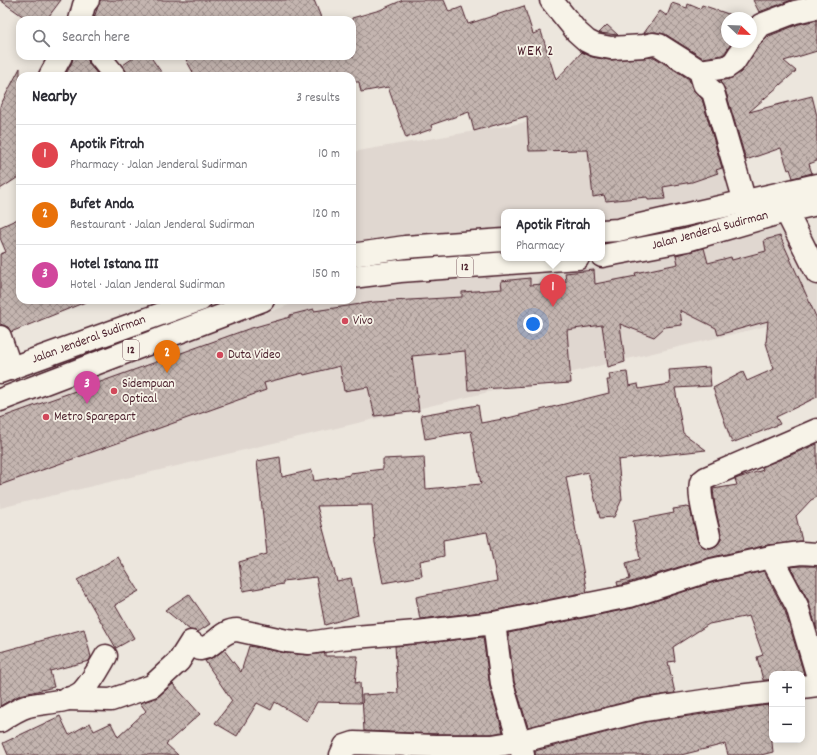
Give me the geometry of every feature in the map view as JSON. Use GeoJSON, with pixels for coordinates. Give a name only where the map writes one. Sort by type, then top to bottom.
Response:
{"type":"FeatureCollection","features":[{"type":"Feature","properties":{"kind":"main road"},"geometry":{"type":"LineString","coordinates":[[81,16],[84,5],[88,0]]}},
{"type":"Feature","properties":{"kind":"main road"},"geometry":{"type":"LineString","coordinates":[[551,0],[577,32],[587,41],[595,45],[611,48],[653,44],[659,45],[700,71],[704,84],[713,92],[746,202]]}},
{"type":"Feature","properties":{"kind":"main road"},"geometry":{"type":"LineString","coordinates":[[757,30],[761,25],[795,12],[817,7]]}},
{"type":"Feature","properties":{"kind":"main road"},"geometry":{"type":"LineString","coordinates":[[700,71],[727,67],[734,62],[743,48]]}},
{"type":"Feature","properties":{"kind":"main road"},"geometry":{"type":"LineString","coordinates":[[52,72],[59,60]]}},
{"type":"Feature","properties":{"kind":"main road"},"geometry":{"type":"LineString","coordinates":[[102,60],[111,72]]}},
{"type":"Feature","properties":{"kind":"main road","name":"Jalan Jenderal Sudirman"},"geometry":{"type":"LineString","coordinates":[[605,255],[687,240],[781,202],[817,185]]}},
{"type":"Feature","properties":{"kind":"main road","name":"Jalan Jenderal Sudirman"},"geometry":{"type":"LineString","coordinates":[[605,231],[618,230],[746,202],[817,204]]}},
{"type":"Feature","properties":{"kind":"main road"},"geometry":{"type":"LineString","coordinates":[[781,202],[817,273]]}},
{"type":"Feature","properties":{"kind":"main road","name":"12"},"geometry":{"type":"LineString","coordinates":[[356,254],[405,247],[501,240]]}},
{"type":"Feature","properties":{"kind":"main road","name":"12"},"geometry":{"type":"LineString","coordinates":[[356,277],[540,261]]}},
{"type":"Feature","properties":{"kind":"main road","name":"Jalan Jenderal Sudirman"},"geometry":{"type":"LineString","coordinates":[[6,370],[189,304]]}},
{"type":"Feature","properties":{"kind":"main road","name":"Jalan Jenderal Sudirman"},"geometry":{"type":"LineString","coordinates":[[0,400],[252,304]]}},
{"type":"Feature","properties":{"kind":"main road"},"geometry":{"type":"LineString","coordinates":[[0,337],[6,370]]}},
{"type":"Feature","properties":{"kind":"main road"},"geometry":{"type":"LineString","coordinates":[[708,536],[700,487],[701,482],[706,478],[817,430]]}},
{"type":"Feature","properties":{"kind":"main road"},"geometry":{"type":"LineString","coordinates":[[65,699],[111,700],[152,686],[178,660],[191,642],[200,649],[208,647],[230,630],[237,630],[287,641],[309,643],[342,638],[417,632],[494,623],[630,596],[711,570],[771,557],[810,552],[817,554]]}},
{"type":"Feature","properties":{"kind":"main road"},"geometry":{"type":"LineString","coordinates":[[771,557],[797,606],[817,674]]}},
{"type":"Feature","properties":{"kind":"main road"},"geometry":{"type":"LineString","coordinates":[[494,623],[502,684],[521,748]]}},
{"type":"Feature","properties":{"kind":"main road"},"geometry":{"type":"LineString","coordinates":[[0,721],[27,706],[65,699],[80,693],[94,677],[106,656]]}},
{"type":"Feature","properties":{"kind":"main road"},"geometry":{"type":"LineString","coordinates":[[805,687],[817,685]]}},
{"type":"Feature","properties":{"kind":"main road"},"geometry":{"type":"LineString","coordinates":[[341,755],[345,746],[354,743],[521,748],[644,710],[769,692]]}},
{"type":"Feature","properties":{"kind":"shaded area"},"geometry":{"type":"Polygon","coordinates":[[[709,91],[743,196],[605,224],[605,209],[501,209],[501,234],[356,249],[356,151],[709,91]]]}},
{"type":"Feature","properties":{"kind":"shaded area"},"geometry":{"type":"Polygon","coordinates":[[[786,222],[817,282],[817,314],[0,508],[0,408],[292,304],[356,304],[356,282],[604,267],[786,222]]]}},
{"type":"Feature","properties":{"kind":"building"},"geometry":{"type":"Polygon","coordinates":[[[0,0],[61,0],[49,16],[22,16],[0,0]]]}},
{"type":"Feature","properties":{"kind":"building"},"geometry":{"type":"Polygon","coordinates":[[[100,0],[314,0],[320,16],[95,16],[100,0]]]}},
{"type":"Feature","properties":{"kind":"building"},"geometry":{"type":"Polygon","coordinates":[[[403,0],[444,0],[449,12],[462,7],[468,24],[524,6],[533,34],[541,31],[556,80],[582,52],[592,57],[609,60],[654,57],[689,79],[692,88],[702,99],[722,168],[716,170],[718,173],[692,182],[663,187],[665,199],[648,200],[647,197],[606,201],[604,195],[593,197],[588,150],[529,151],[527,116],[474,131],[469,112],[431,125],[432,129],[406,138],[388,87],[361,92],[359,82],[356,82],[356,72],[193,72],[186,60],[356,60],[356,17],[380,10],[403,0]]]}},
{"type":"Feature","properties":{"kind":"building"},"geometry":{"type":"Polygon","coordinates":[[[753,0],[792,0],[759,12],[753,0]]]}},
{"type":"Feature","properties":{"kind":"building"},"geometry":{"type":"Polygon","coordinates":[[[672,3],[687,8],[688,4],[700,9],[702,5],[722,12],[721,12],[721,48],[728,48],[722,55],[703,58],[665,34],[655,32],[644,33],[660,11],[667,16],[672,3]]]}},
{"type":"Feature","properties":{"kind":"building"},"geometry":{"type":"Polygon","coordinates":[[[817,20],[817,51],[784,61],[796,71],[749,112],[812,96],[817,116],[817,161],[809,164],[812,173],[793,178],[790,169],[788,170],[781,148],[746,160],[725,89],[719,81],[729,79],[741,72],[758,47],[769,36],[799,24],[817,20]]]}},
{"type":"Feature","properties":{"kind":"building"},"geometry":{"type":"Polygon","coordinates":[[[607,25],[618,35],[599,33],[607,25]]]}},
{"type":"Feature","properties":{"kind":"building"},"geometry":{"type":"Polygon","coordinates":[[[72,60],[88,60],[89,64],[96,72],[67,72],[72,60]]]}},
{"type":"Feature","properties":{"kind":"building"},"geometry":{"type":"Polygon","coordinates":[[[130,60],[153,60],[161,72],[126,72],[123,65],[130,60]]]}},
{"type":"Feature","properties":{"kind":"building"},"geometry":{"type":"Polygon","coordinates":[[[16,76],[16,179],[0,189],[0,106],[16,76]]]}},
{"type":"Feature","properties":{"kind":"building"},"geometry":{"type":"Polygon","coordinates":[[[16,220],[16,304],[81,304],[11,332],[8,327],[0,324],[0,254],[6,252],[0,238],[0,227],[16,220]]]}},
{"type":"Feature","properties":{"kind":"building"},"geometry":{"type":"Polygon","coordinates":[[[780,236],[817,319],[817,397],[776,417],[780,424],[732,443],[713,388],[743,372],[747,381],[774,369],[766,343],[768,321],[718,335],[716,328],[680,310],[682,325],[665,327],[654,337],[620,324],[625,362],[608,367],[602,325],[567,330],[571,383],[468,390],[465,351],[412,356],[419,411],[375,416],[368,387],[344,391],[340,366],[304,375],[303,373],[264,383],[266,390],[0,485],[0,418],[248,329],[290,317],[290,315],[314,309],[314,311],[374,302],[462,297],[462,292],[502,289],[501,281],[530,278],[530,285],[566,282],[565,273],[594,270],[595,284],[636,276],[635,273],[678,264],[676,255],[704,248],[708,263],[731,257],[732,260],[766,251],[764,240],[780,236]]]}},
{"type":"Feature","properties":{"kind":"building"},"geometry":{"type":"Polygon","coordinates":[[[709,367],[711,386],[675,388],[683,433],[706,450],[618,460],[622,499],[614,517],[600,518],[588,472],[566,477],[587,592],[492,611],[420,619],[416,597],[497,581],[487,532],[443,540],[444,556],[420,561],[422,576],[383,583],[375,543],[372,505],[317,506],[337,581],[351,578],[358,615],[325,625],[316,577],[283,581],[283,584],[243,591],[239,562],[267,554],[257,461],[280,457],[282,477],[312,470],[314,481],[350,475],[350,473],[383,469],[383,459],[424,457],[426,489],[481,484],[471,431],[425,439],[421,415],[478,405],[481,423],[508,418],[609,393],[607,380],[610,380],[609,374],[627,372],[629,386],[638,384],[639,389],[670,384],[669,370],[709,367]]]}},
{"type":"Feature","properties":{"kind":"building"},"geometry":{"type":"Polygon","coordinates":[[[817,444],[817,497],[811,500],[796,516],[802,541],[768,545],[708,558],[618,586],[617,582],[630,579],[626,563],[640,559],[633,521],[674,513],[673,509],[690,508],[697,539],[705,548],[712,548],[721,540],[713,489],[737,485],[735,479],[763,470],[762,467],[817,444]]]}},
{"type":"Feature","properties":{"kind":"building"},"geometry":{"type":"Polygon","coordinates":[[[118,557],[139,591],[115,605],[134,638],[116,648],[77,580],[118,557]]]}},
{"type":"Feature","properties":{"kind":"building"},"geometry":{"type":"Polygon","coordinates":[[[816,566],[817,569],[817,630],[808,600],[790,567],[816,566]]]}},
{"type":"Feature","properties":{"kind":"building"},"geometry":{"type":"Polygon","coordinates":[[[764,571],[785,611],[803,671],[769,671],[769,680],[763,680],[757,657],[763,655],[749,616],[709,624],[673,647],[675,661],[668,662],[675,693],[641,698],[528,727],[514,681],[508,633],[633,608],[714,582],[764,571]]]}},
{"type":"Feature","properties":{"kind":"building"},"geometry":{"type":"Polygon","coordinates":[[[189,594],[210,624],[198,632],[190,630],[165,610],[189,594]]]}},
{"type":"Feature","properties":{"kind":"building"},"geometry":{"type":"Polygon","coordinates":[[[84,629],[91,657],[89,661],[50,671],[54,687],[20,695],[0,706],[0,652],[84,629]]]}},
{"type":"Feature","properties":{"kind":"building"},"geometry":{"type":"Polygon","coordinates":[[[483,637],[490,687],[503,732],[491,734],[435,734],[364,731],[362,695],[398,693],[395,646],[483,637]]]}},
{"type":"Feature","properties":{"kind":"building"},"geometry":{"type":"Polygon","coordinates":[[[249,646],[286,653],[308,655],[325,653],[325,656],[358,656],[355,683],[360,682],[361,703],[317,702],[307,721],[275,702],[271,710],[257,703],[237,736],[215,723],[232,701],[205,661],[224,650],[241,672],[249,646]]]}},
{"type":"Feature","properties":{"kind":"building"},"geometry":{"type":"Polygon","coordinates":[[[173,684],[200,714],[166,744],[178,755],[8,755],[3,743],[60,716],[69,735],[90,723],[94,731],[111,723],[118,737],[146,711],[140,703],[156,698],[173,684]]]}},
{"type":"Feature","properties":{"kind":"building"},"geometry":{"type":"Polygon","coordinates":[[[768,705],[769,743],[772,743],[773,752],[761,755],[728,755],[725,744],[681,755],[535,755],[535,751],[646,722],[768,705]]]}},
{"type":"Feature","properties":{"kind":"place","name":"Apotik Fitrah"},"geometry":{"type":"Point","coordinates":[553,307]}},
{"type":"Feature","properties":{"kind":"place","name":"Vivo"},"geometry":{"type":"Point","coordinates":[345,321]}},
{"type":"Feature","properties":{"kind":"place","name":"Duta Video"},"geometry":{"type":"Point","coordinates":[220,355]}},
{"type":"Feature","properties":{"kind":"place","name":"Bufet Anda"},"geometry":{"type":"Point","coordinates":[167,373]}},
{"type":"Feature","properties":{"kind":"place","name":"Sidempuan Optical"},"geometry":{"type":"Point","coordinates":[114,391]}},
{"type":"Feature","properties":{"kind":"place","name":"Hotel Istana III"},"geometry":{"type":"Point","coordinates":[87,404]}},
{"type":"Feature","properties":{"kind":"place","name":"Metro Sparepart"},"geometry":{"type":"Point","coordinates":[46,417]}},
{"type":"Feature","properties":{"kind":"district","name":"WEK 2"},"geometry":{"type":"Point","coordinates":[536,52]}}]}
